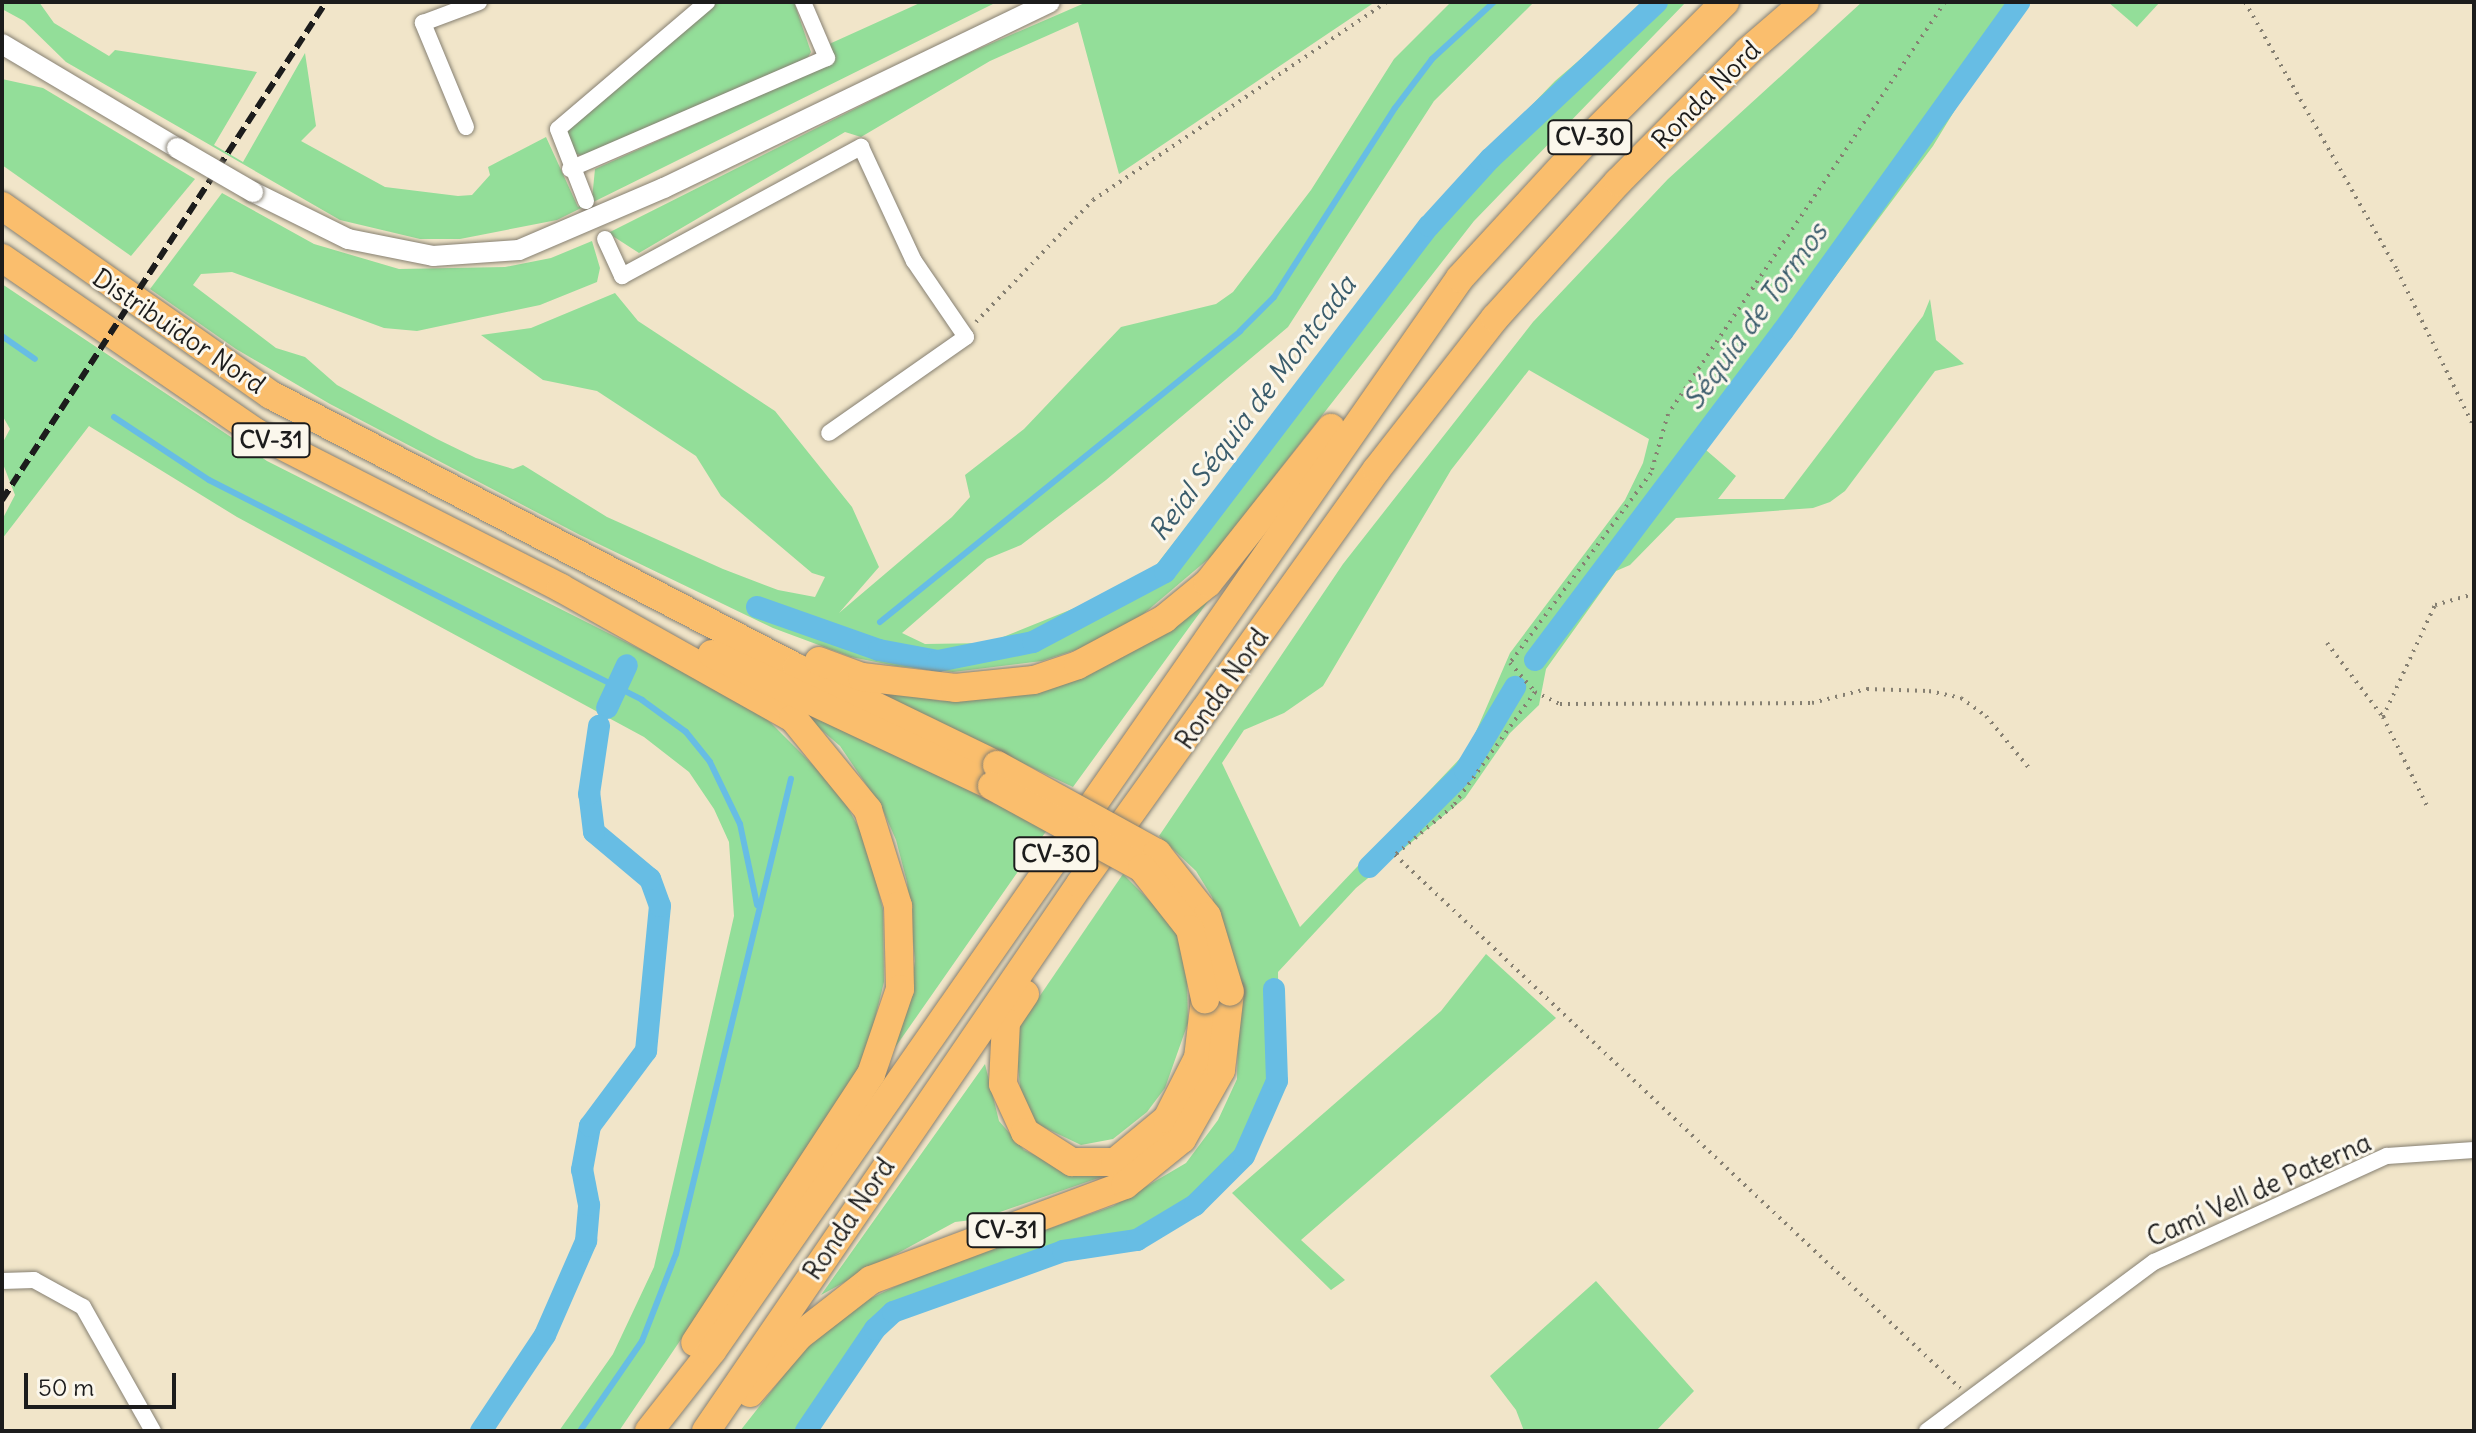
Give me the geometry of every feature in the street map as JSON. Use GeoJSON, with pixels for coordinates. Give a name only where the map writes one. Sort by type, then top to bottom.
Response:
{"type":"FeatureCollection","features":[{"type":"Feature","properties":{"kind":"highway","name":"Ronda Nord"},"geometry":{"type":"LineString","coordinates":[[649,1430],[712,1351],[1460,278],[1585,142],[1725,2]]}},
{"type":"Feature","properties":{"kind":"highway","name":"Ronda Nord"},"geometry":{"type":"LineString","coordinates":[[706,1431],[1080,884],[1150,793],[1377,469],[1495,318],[1618,182],[1748,51],[1805,2]]}},
{"type":"Feature","properties":{"kind":"highway","name":"Distribuïdor Nord"},"geometry":{"type":"LineString","coordinates":[[2,206],[271,395],[576,554]]}},
{"type":"Feature","properties":{"kind":"highway","name":"Distribuïdor Nord"},"geometry":{"type":"LineString","coordinates":[[2,258],[255,432],[561,588]]}},
{"type":"Feature","properties":{"kind":"highway"},"geometry":{"type":"LineString","coordinates":[[576,554],[862,677],[955,688],[1034,680],[1120,645],[1208,583],[1334,424],[1460,278]]}},
{"type":"Feature","properties":{"kind":"highway","name":"CV-31"},"geometry":{"type":"LineString","coordinates":[[576,554],[994,776]]}},
{"type":"Feature","properties":{"kind":"highway"},"geometry":{"type":"LineString","coordinates":[[561,588],[994,776],[1142,868],[1190,929],[1218,996],[1198,1058],[1167,1119],[1115,1162],[1072,1162],[1025,1132],[1003,1084],[1006,1022],[1093,893],[1150,793]]}},
{"type":"Feature","properties":{"kind":"highway"},"geometry":{"type":"LineString","coordinates":[[561,588],[793,718],[868,810],[898,906],[900,989],[871,1074],[697,1340],[649,1430]]}},
{"type":"Feature","properties":{"kind":"highway","name":"CV-31"},"geometry":{"type":"LineString","coordinates":[[720,1431],[799,1336],[871,1280],[1125,1185],[1182,1139],[1221,1070],[1218,996]]}},
{"type":"Feature","properties":{"kind":"street"},"geometry":{"type":"LineString","coordinates":[[466,127],[423,23],[479,2]]}},
{"type":"Feature","properties":{"kind":"street"},"geometry":{"type":"LineString","coordinates":[[586,201],[570,169],[558,129],[707,2]]}},
{"type":"Feature","properties":{"kind":"street"},"geometry":{"type":"LineString","coordinates":[[570,169],[827,58],[803,2]]}},
{"type":"Feature","properties":{"kind":"street"},"geometry":{"type":"LineString","coordinates":[[2,44],[253,192],[348,239],[433,256],[519,250],[664,188],[1050,2]]}},
{"type":"Feature","properties":{"kind":"street"},"geometry":{"type":"LineString","coordinates":[[605,239],[622,276],[861,147],[914,261],[966,337],[829,433]]}},
{"type":"Feature","properties":{"kind":"street","name":"Camí Vell de Paterna"},"geometry":{"type":"LineString","coordinates":[[1927,1431],[1974,1400],[2154,1262],[2387,1156],[2474,1150]]}},
{"type":"Feature","properties":{"kind":"street"},"geometry":{"type":"LineString","coordinates":[[2,1281],[34,1280],[83,1307],[153,1431]]}},
{"type":"Feature","properties":{"kind":"path"},"geometry":{"type":"LineString","coordinates":[[966,337],[1093,200],[1387,2]]}},
{"type":"Feature","properties":{"kind":"path"},"geometry":{"type":"LineString","coordinates":[[1945,2],[1668,414],[1651,473],[1510,663],[1535,692],[1560,704],[1812,703],[1867,689],[1929,691],[1961,698],[1986,716],[2029,768]]}},
{"type":"Feature","properties":{"kind":"path"},"geometry":{"type":"LineString","coordinates":[[2245,2],[2397,270],[2474,427]]}},
{"type":"Feature","properties":{"kind":"path"},"geometry":{"type":"LineString","coordinates":[[2383,717],[2435,605],[2474,594]]}},
{"type":"Feature","properties":{"kind":"path"},"geometry":{"type":"LineString","coordinates":[[2327,643],[2383,717],[2427,806]]}},
{"type":"Feature","properties":{"kind":"path"},"geometry":{"type":"LineString","coordinates":[[1535,692],[1453,806],[1395,855],[1974,1400]]}},
{"type":"Feature","properties":{"kind":"green space"},"geometry":{"type":"Polygon","coordinates":[[[2,2],[39,2],[54,23],[109,56],[115,50],[257,72],[214,145],[243,162],[305,53],[316,126],[301,141],[385,187],[458,196],[472,195],[490,175],[488,167],[546,137],[578,207],[592,199],[595,169],[776,88],[827,45],[922,2],[997,2],[557,220],[460,239],[420,239],[340,220],[66,62],[24,21],[2,9],[2,2]]]}},
{"type":"Feature","properties":{"kind":"green space"},"geometry":{"type":"Polygon","coordinates":[[[715,2],[794,2],[811,52],[807,59],[585,156],[576,154],[566,131],[647,55],[715,2]]]}},
{"type":"Feature","properties":{"kind":"green space"},"geometry":{"type":"Polygon","coordinates":[[[1087,2],[1375,2],[1119,174],[1078,22],[990,61],[861,137],[845,132],[639,253],[608,233],[946,63],[1087,2]]]}},
{"type":"Feature","properties":{"kind":"green space"},"geometry":{"type":"Polygon","coordinates":[[[1451,2],[1534,2],[1434,101],[1288,327],[1106,480],[1021,545],[987,559],[902,633],[925,644],[988,643],[1097,599],[1154,568],[1451,189],[1555,81],[1647,2],[1686,2],[1474,221],[1213,555],[1134,622],[1091,645],[1042,661],[953,672],[896,666],[851,657],[773,628],[580,535],[330,404],[236,349],[150,289],[222,193],[314,244],[399,269],[505,267],[551,258],[592,241],[600,268],[597,282],[540,305],[417,331],[384,328],[232,272],[201,274],[193,285],[276,348],[305,357],[337,385],[437,439],[476,458],[513,469],[523,465],[607,517],[723,569],[778,590],[815,597],[825,577],[812,573],[721,496],[696,456],[597,391],[543,380],[481,335],[531,328],[615,293],[638,321],[775,411],[852,507],[879,567],[839,613],[952,517],[970,497],[965,475],[1024,429],[1121,327],[1216,304],[1233,292],[1311,190],[1394,59],[1451,2]]]}},
{"type":"Feature","properties":{"kind":"green space"},"geometry":{"type":"Polygon","coordinates":[[[1862,2],[2029,2],[2000,36],[1933,146],[1706,450],[1736,476],[1718,499],[1784,499],[1923,316],[1930,299],[1936,340],[1964,364],[1935,371],[1845,491],[1830,502],[1813,508],[1676,518],[1630,565],[1616,571],[1546,669],[1539,705],[1510,733],[1465,798],[1356,888],[1278,972],[1279,1081],[1246,1157],[1171,1229],[1138,1247],[1085,1254],[896,1318],[885,1327],[812,1431],[740,1431],[810,1342],[869,1299],[930,1270],[1113,1206],[1186,1163],[1218,1120],[1237,1079],[1239,989],[1212,897],[1196,871],[1159,836],[1343,564],[1533,322],[1668,179],[1862,2]],[[1529,370],[1451,470],[1323,686],[1284,713],[1244,730],[1222,763],[1300,927],[1468,750],[1510,653],[1625,500],[1643,463],[1649,439],[1529,370]]]}},
{"type":"Feature","properties":{"kind":"green space"},"geometry":{"type":"Polygon","coordinates":[[[2108,2],[2160,2],[2137,27],[2108,2]]]}},
{"type":"Feature","properties":{"kind":"green space"},"geometry":{"type":"Polygon","coordinates":[[[2,79],[43,88],[195,179],[131,256],[2,165],[2,79]]]}},
{"type":"Feature","properties":{"kind":"green space"},"geometry":{"type":"Polygon","coordinates":[[[2,284],[267,461],[719,689],[767,719],[839,791],[867,843],[883,910],[884,982],[868,1047],[849,1091],[619,1431],[559,1431],[613,1354],[654,1267],[734,916],[729,842],[714,809],[689,772],[644,737],[237,517],[89,426],[2,539],[2,520],[15,495],[3,464],[2,444],[10,429],[2,415],[2,284]]]}},
{"type":"Feature","properties":{"kind":"green space"},"geometry":{"type":"Polygon","coordinates":[[[1228,574],[1073,787],[859,686],[941,701],[1003,698],[1054,687],[1154,640],[1228,574]]]}},
{"type":"Feature","properties":{"kind":"green space"},"geometry":{"type":"Polygon","coordinates":[[[781,695],[1047,830],[894,1049],[908,1008],[915,961],[907,882],[896,840],[882,808],[840,746],[781,695]]]}},
{"type":"Feature","properties":{"kind":"green space"},"geometry":{"type":"Polygon","coordinates":[[[1123,874],[1174,925],[1187,971],[1188,1023],[1165,1088],[1147,1112],[1113,1139],[1081,1145],[1035,1123],[1021,1096],[1016,1047],[1020,1025],[1123,874]]]}},
{"type":"Feature","properties":{"kind":"green space"},"geometry":{"type":"Polygon","coordinates":[[[1486,954],[1556,1018],[1301,1240],[1345,1280],[1331,1290],[1232,1193],[1441,1011],[1486,954]]]}},
{"type":"Feature","properties":{"kind":"green space"},"geometry":{"type":"Polygon","coordinates":[[[985,1064],[999,1121],[1024,1150],[1070,1171],[1110,1174],[980,1219],[955,1222],[821,1295],[985,1064]]]}},
{"type":"Feature","properties":{"kind":"green space"},"geometry":{"type":"Polygon","coordinates":[[[1596,1281],[1694,1391],[1656,1431],[1524,1431],[1516,1410],[1490,1376],[1596,1281]]]}},
{"type":"Feature","properties":{"kind":"waterway"},"geometry":{"type":"LineString","coordinates":[[880,622],[1240,331],[1274,297],[1395,108],[1432,59],[1494,2]]}},
{"type":"Feature","properties":{"kind":"waterway","name":"Reial Séquia de Montcada"},"geometry":{"type":"LineString","coordinates":[[757,607],[879,650],[938,661],[1033,642],[1165,572],[1429,226],[1490,159],[1657,2]]}},
{"type":"Feature","properties":{"kind":"waterway","name":"Séquia de Tormos"},"geometry":{"type":"LineString","coordinates":[[1535,660],[1783,331],[2019,2]]}},
{"type":"Feature","properties":{"kind":"waterway"},"geometry":{"type":"LineString","coordinates":[[2,336],[35,359]]}},
{"type":"Feature","properties":{"kind":"waterway"},"geometry":{"type":"LineString","coordinates":[[114,417],[209,480],[642,700],[686,732],[710,762],[740,824],[757,905]]}},
{"type":"Feature","properties":{"kind":"waterway","name":"Reial Séquia de Montcada"},"geometry":{"type":"LineString","coordinates":[[607,708],[627,665]]}},
{"type":"Feature","properties":{"kind":"waterway","name":"Séquia de Tormos"},"geometry":{"type":"LineString","coordinates":[[1369,867],[1465,771],[1515,687]]}},
{"type":"Feature","properties":{"kind":"waterway","name":"Reial Séquia de Montcada"},"geometry":{"type":"LineString","coordinates":[[481,1431],[545,1335],[586,1241],[589,1205],[582,1170],[590,1126],[646,1051],[660,906],[650,879],[594,832],[589,794],[599,726]]}},
{"type":"Feature","properties":{"kind":"waterway"},"geometry":{"type":"LineString","coordinates":[[580,1431],[642,1341],[676,1254],[791,779]]}},
{"type":"Feature","properties":{"kind":"waterway","name":"Séquia de Tormos"},"geometry":{"type":"LineString","coordinates":[[806,1431],[875,1329],[893,1312],[1063,1251],[1137,1240],[1195,1205],[1244,1156],[1277,1081],[1274,989]]}},
{"type":"Feature","properties":{"kind":"railway"},"geometry":{"type":"LineString","coordinates":[[2,500],[326,2]]}}]}
